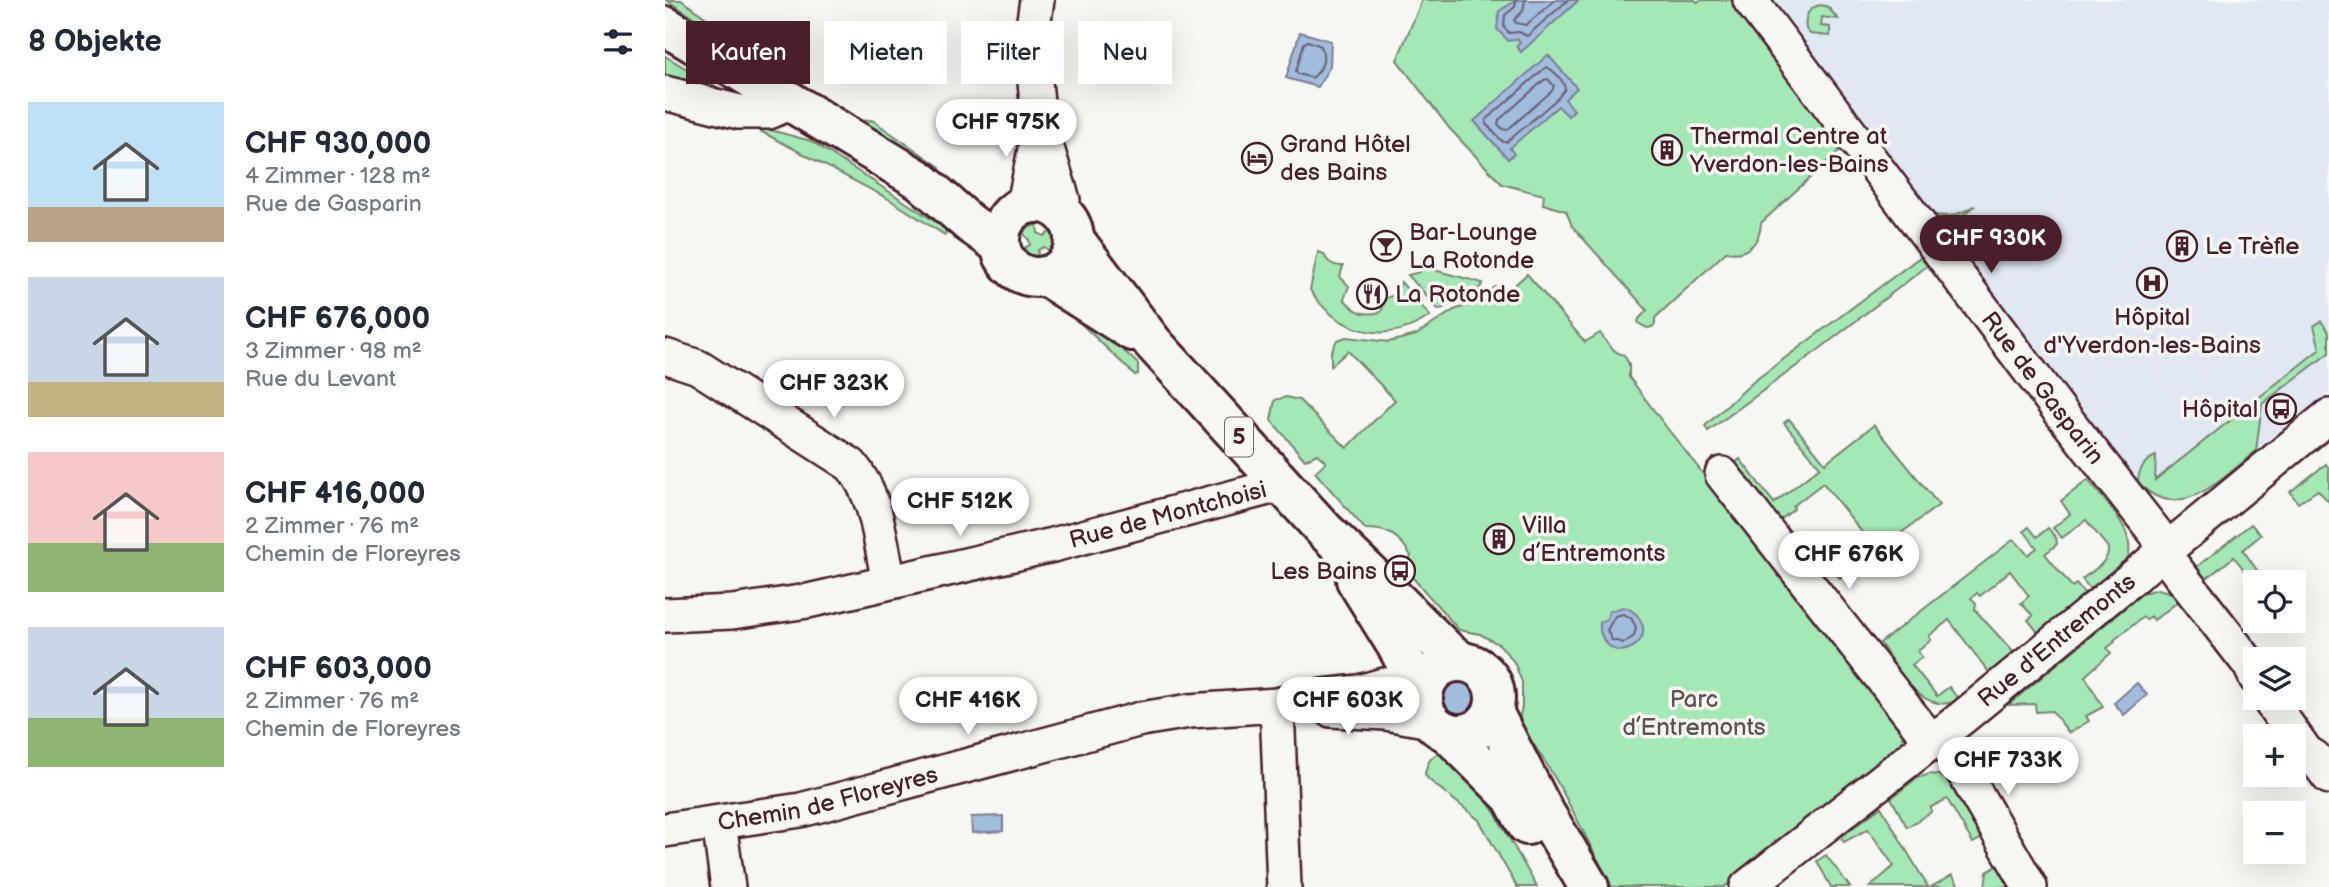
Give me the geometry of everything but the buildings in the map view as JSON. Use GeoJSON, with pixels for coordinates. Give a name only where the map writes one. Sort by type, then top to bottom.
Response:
{"type":"FeatureCollection","features":[{"type":"Feature","properties":{"kind":"main road","name":"5"},"geometry":{"type":"LineString","coordinates":[[665,26],[920,180],[968,222],[1034,222],[1153,343],[1325,531],[1446,650],[1462,662]]}},
{"type":"Feature","properties":{"kind":"main road"},"geometry":{"type":"LineString","coordinates":[[1034,222],[1072,252],[1066,263],[1057,271],[1045,276],[1025,275],[1016,270],[1003,255],[1034,222]]}},
{"type":"Feature","properties":{"kind":"main road","name":"5"},"geometry":{"type":"LineString","coordinates":[[1045,276],[1153,343]]}},
{"type":"Feature","properties":{"kind":"main road","name":"5"},"geometry":{"type":"LineString","coordinates":[[1325,531],[1409,669],[1426,684]]}},
{"type":"Feature","properties":{"kind":"main road"},"geometry":{"type":"LineString","coordinates":[[1439,727],[1469,733],[1479,729],[1493,712],[1496,701],[1490,678],[1483,670],[1462,662],[1444,665],[1430,676],[1423,703],[1439,727],[1512,797],[1562,887]]}},
{"type":"Feature","properties":{"kind":"main road"},"geometry":{"type":"LineString","coordinates":[[1493,712],[1542,808],[1589,887]]}},
{"type":"Feature","properties":{"kind":"street"},"geometry":{"type":"LineString","coordinates":[[1034,222],[1063,200],[1039,123],[1031,40],[1037,0]]}},
{"type":"Feature","properties":{"kind":"street","name":"Rue de Gasparin"},"geometry":{"type":"LineString","coordinates":[[1751,0],[2059,410],[2158,536],[2163,552],[2243,655]]}},
{"type":"Feature","properties":{"kind":"street"},"geometry":{"type":"LineString","coordinates":[[665,93],[739,112],[769,112],[789,103]]}},
{"type":"Feature","properties":{"kind":"street"},"geometry":{"type":"LineString","coordinates":[[665,356],[698,368],[851,465],[862,478],[871,498],[889,582]]}},
{"type":"Feature","properties":{"kind":"street","name":"Rue d'Entremonts"},"geometry":{"type":"LineString","coordinates":[[1747,887],[1936,737],[2329,416]]}},
{"type":"Feature","properties":{"kind":"street"},"geometry":{"type":"LineString","coordinates":[[1722,474],[1936,737],[2030,887]]}},
{"type":"Feature","properties":{"kind":"street","name":"Rue de Montchoisi"},"geometry":{"type":"LineString","coordinates":[[665,615],[732,612],[808,601],[1053,545],[1283,484]]}},
{"type":"Feature","properties":{"kind":"street","name":"Chemin de Floreyres"},"geometry":{"type":"LineString","coordinates":[[665,830],[801,810],[1141,719],[1189,711],[1277,705],[1305,698],[1359,692],[1384,685],[1426,684]]}},
{"type":"Feature","properties":{"kind":"street"},"geometry":{"type":"LineString","coordinates":[[1277,705],[1284,887]]}},
{"type":"Feature","properties":{"kind":"street","name":"Chemin de Floreyres"},"geometry":{"type":"LineString","coordinates":[[1277,705],[1303,711],[1350,710],[1439,727]]}},
{"type":"Feature","properties":{"kind":"street"},"geometry":{"type":"LineString","coordinates":[[2276,710],[2306,752],[2314,757],[2329,777]]}},
{"type":"Feature","properties":{"kind":"street"},"geometry":{"type":"LineString","coordinates":[[719,823],[728,887]]}},
{"type":"Feature","properties":{"kind":"street"},"geometry":{"type":"LineString","coordinates":[[1533,837],[1546,838],[1574,887]]}},
{"type":"Feature","properties":{"kind":"shaded area","name":"Hôpital d'Yverdon-les-Bains"},"geometry":{"type":"Polygon","coordinates":[[[1769,0],[2329,0],[2329,393],[2202,494],[2182,500],[2161,499],[2147,493],[2032,342],[2015,337],[1769,0]]]}},
{"type":"Feature","properties":{"kind":"green space"},"geometry":{"type":"Polygon","coordinates":[[[666,0],[681,0],[711,21],[700,21],[666,0]]]}},
{"type":"Feature","properties":{"kind":"green space"},"geometry":{"type":"Polygon","coordinates":[[[1422,0],[1733,0],[1828,125],[1839,151],[1761,223],[1758,237],[1751,247],[1740,252],[1726,252],[1655,318],[1652,327],[1647,328],[1638,323],[1647,310],[1572,226],[1566,211],[1543,204],[1544,195],[1502,184],[1450,129],[1397,60],[1422,0]]]}},
{"type":"Feature","properties":{"kind":"green space"},"geometry":{"type":"Polygon","coordinates":[[[1821,5],[1828,7],[1838,19],[1822,17],[1821,26],[1830,27],[1830,36],[1810,34],[1806,29],[1808,13],[1821,5]]]}},
{"type":"Feature","properties":{"kind":"green space"},"geometry":{"type":"Polygon","coordinates":[[[665,56],[686,68],[686,84],[712,84],[739,100],[665,84],[665,56]]]}},
{"type":"Feature","properties":{"kind":"green space"},"geometry":{"type":"Polygon","coordinates":[[[872,120],[940,167],[940,170],[937,171],[860,121],[872,120]]]}},
{"type":"Feature","properties":{"kind":"green space"},"geometry":{"type":"Polygon","coordinates":[[[759,127],[811,141],[939,224],[946,230],[945,235],[887,198],[760,131],[759,127]]]}},
{"type":"Feature","properties":{"kind":"green space"},"geometry":{"type":"Polygon","coordinates":[[[1975,206],[1944,231],[1931,214],[1954,215],[1975,206]]]}},
{"type":"Feature","properties":{"kind":"green space"},"geometry":{"type":"Polygon","coordinates":[[[1037,224],[1038,233],[1044,236],[1051,231],[1055,242],[1051,252],[1044,247],[1038,250],[1037,259],[1022,249],[1030,245],[1023,233],[1037,224]]]}},
{"type":"Feature","properties":{"kind":"green space"},"geometry":{"type":"Polygon","coordinates":[[[1318,252],[1324,254],[1331,263],[1343,266],[1340,277],[1349,286],[1344,299],[1356,310],[1370,314],[1381,312],[1386,298],[1397,294],[1401,282],[1430,316],[1397,331],[1364,330],[1349,325],[1321,305],[1310,290],[1318,252]]]}},
{"type":"Feature","properties":{"kind":"green space"},"geometry":{"type":"Polygon","coordinates":[[[1920,257],[1927,266],[1708,431],[1705,426],[1753,382],[1920,257]]]}},
{"type":"Feature","properties":{"kind":"green space"},"geometry":{"type":"Polygon","coordinates":[[[1422,267],[1483,283],[1480,288],[1439,310],[1408,275],[1420,272],[1422,267]]]}},
{"type":"Feature","properties":{"kind":"green space","name":"Parc d’Entremonts"},"geometry":{"type":"Polygon","coordinates":[[[1527,274],[1585,342],[1600,333],[1613,349],[1624,355],[1629,364],[1629,377],[1667,428],[1902,726],[1903,737],[1899,748],[1724,887],[1612,887],[1557,782],[1518,723],[1522,707],[1522,682],[1514,662],[1500,645],[1480,634],[1459,630],[1405,569],[1411,556],[1402,543],[1386,532],[1365,529],[1315,472],[1326,462],[1317,454],[1305,460],[1271,420],[1275,400],[1286,397],[1299,400],[1347,448],[1395,400],[1348,351],[1331,366],[1331,352],[1337,340],[1346,337],[1389,342],[1416,335],[1454,310],[1475,303],[1495,287],[1508,291],[1527,274]]]}},
{"type":"Feature","properties":{"kind":"green space"},"geometry":{"type":"Polygon","coordinates":[[[1076,315],[1131,357],[1138,364],[1138,374],[1135,375],[1076,319],[1076,315]]]}},
{"type":"Feature","properties":{"kind":"green space"},"geometry":{"type":"Polygon","coordinates":[[[2321,321],[2329,332],[2329,353],[2262,404],[2256,451],[2214,485],[2184,499],[2169,500],[2153,495],[2138,482],[2141,470],[2149,460],[2156,456],[2155,480],[2320,349],[2314,326],[2321,321]]]}},
{"type":"Feature","properties":{"kind":"green space"},"geometry":{"type":"Polygon","coordinates":[[[1789,419],[1825,463],[1874,425],[1939,505],[1840,578],[1830,567],[1821,574],[1817,568],[1831,555],[1835,560],[1865,536],[1823,483],[1793,506],[1794,509],[1779,521],[1734,464],[1740,459],[1774,503],[1820,467],[1784,423],[1789,419]]]}},
{"type":"Feature","properties":{"kind":"green space"},"geometry":{"type":"Polygon","coordinates":[[[1263,435],[1347,524],[1346,528],[1263,435]]]}},
{"type":"Feature","properties":{"kind":"green space"},"geometry":{"type":"Polygon","coordinates":[[[2326,464],[2329,469],[2329,502],[2318,490],[2298,503],[2290,492],[2326,464]]]}},
{"type":"Feature","properties":{"kind":"green space"},"geometry":{"type":"Polygon","coordinates":[[[2088,480],[2120,520],[2129,544],[2129,556],[2123,567],[2093,593],[2082,579],[2103,562],[2108,548],[2086,520],[2062,538],[2053,528],[2070,514],[2061,501],[2088,480]]]}},
{"type":"Feature","properties":{"kind":"green space"},"geometry":{"type":"Polygon","coordinates":[[[2251,524],[2261,535],[2243,550],[2257,570],[2244,570],[2234,557],[2203,581],[2194,569],[2251,524]]]}},
{"type":"Feature","properties":{"kind":"green space"},"geometry":{"type":"Polygon","coordinates":[[[2029,527],[2037,537],[2048,528],[2057,544],[2045,554],[2072,587],[2076,584],[2088,597],[2041,636],[2028,620],[2033,616],[2021,603],[2029,596],[2010,571],[1980,596],[1977,593],[1971,598],[1976,603],[1975,610],[2016,655],[1991,675],[1949,620],[1929,636],[1931,640],[1918,651],[1922,657],[1912,665],[1937,696],[1949,687],[1959,700],[1933,702],[1922,696],[1903,677],[1880,643],[2014,539],[2028,555],[2037,548],[2024,531],[2029,527]]]}},
{"type":"Feature","properties":{"kind":"green space"},"geometry":{"type":"Polygon","coordinates":[[[2158,589],[2172,593],[2179,601],[2154,620],[2151,616],[2146,620],[2143,617],[2114,640],[2107,648],[2111,653],[2085,676],[2103,707],[2086,716],[2089,721],[2069,733],[2052,711],[2036,712],[2035,704],[2008,705],[2143,593],[2158,589]]]}},
{"type":"Feature","properties":{"kind":"green space"},"geometry":{"type":"Polygon","coordinates":[[[1441,753],[1473,781],[1495,813],[1537,887],[1517,887],[1479,820],[1428,779],[1425,774],[1428,763],[1441,753]]]}},
{"type":"Feature","properties":{"kind":"green space"},"geometry":{"type":"Polygon","coordinates":[[[1930,774],[1950,782],[1982,838],[1973,843],[1947,799],[1931,807],[1931,812],[1907,827],[1891,798],[1917,778],[1930,774]]]}},
{"type":"Feature","properties":{"kind":"green space"},"geometry":{"type":"Polygon","coordinates":[[[1881,807],[1928,887],[1870,887],[1894,866],[1868,829],[1844,842],[1841,837],[1881,807]]]}},
{"type":"Feature","properties":{"kind":"green space"},"geometry":{"type":"Polygon","coordinates":[[[1826,855],[1850,887],[1831,887],[1817,861],[1826,855]]]}},
{"type":"Feature","properties":{"kind":"green space"},"geometry":{"type":"Polygon","coordinates":[[[1997,866],[2010,887],[1985,887],[1987,872],[1997,866]]]}},
{"type":"Feature","properties":{"kind":"green space"},"geometry":{"type":"Polygon","coordinates":[[[1952,875],[1960,887],[1931,887],[1952,875]]]}},
{"type":"Feature","properties":{"kind":"water"},"geometry":{"type":"Polygon","coordinates":[[[1517,0],[1579,0],[1521,52],[1516,46],[1520,42],[1518,39],[1508,41],[1497,29],[1499,11],[1517,0]]]}},
{"type":"Feature","properties":{"kind":"water"},"geometry":{"type":"Polygon","coordinates":[[[1300,32],[1331,41],[1330,66],[1318,87],[1286,78],[1300,32]]]}},
{"type":"Feature","properties":{"kind":"water"},"geometry":{"type":"Polygon","coordinates":[[[1548,55],[1577,88],[1565,99],[1574,110],[1568,116],[1558,106],[1510,148],[1514,154],[1508,159],[1474,121],[1548,55]]]}},
{"type":"Feature","properties":{"kind":"water"},"geometry":{"type":"Polygon","coordinates":[[[1623,607],[1630,609],[1640,619],[1643,631],[1638,643],[1631,648],[1618,650],[1604,641],[1600,622],[1607,619],[1609,611],[1623,607]]]}},
{"type":"Feature","properties":{"kind":"water"},"geometry":{"type":"Polygon","coordinates":[[[1460,680],[1472,685],[1477,697],[1472,709],[1460,714],[1448,709],[1443,697],[1448,685],[1460,680]]]}},
{"type":"Feature","properties":{"kind":"water"},"geometry":{"type":"Polygon","coordinates":[[[2137,683],[2147,695],[2124,715],[2114,703],[2137,683]]]}},
{"type":"Feature","properties":{"kind":"water"},"geometry":{"type":"Polygon","coordinates":[[[1003,816],[1003,831],[972,833],[971,817],[1003,816]]]}},
{"type":"Feature","properties":{"kind":"place","name":"Thermal Centre at Yverdon-les-Bains"},"geometry":{"type":"Point","coordinates":[1667,150]}},
{"type":"Feature","properties":{"kind":"place","name":"Grand Hôtel des Bains"},"geometry":{"type":"Point","coordinates":[1257,158]}},
{"type":"Feature","properties":{"kind":"place","name":"Bar-Lounge La Rotonde"},"geometry":{"type":"Point","coordinates":[1386,246]}},
{"type":"Feature","properties":{"kind":"place","name":"Le Trèfle"},"geometry":{"type":"Point","coordinates":[2182,246]}},
{"type":"Feature","properties":{"kind":"place","name":"Hôpital d'Yverdon-les-Bains"},"geometry":{"type":"Point","coordinates":[2152,283]}},
{"type":"Feature","properties":{"kind":"place","name":"La Rotonde"},"geometry":{"type":"Point","coordinates":[1372,294]}},
{"type":"Feature","properties":{"kind":"place","name":"Hôpital"},"geometry":{"type":"Point","coordinates":[2281,409]}},
{"type":"Feature","properties":{"kind":"place","name":"Villa d’Entremonts"},"geometry":{"type":"Point","coordinates":[1499,539]}},
{"type":"Feature","properties":{"kind":"place","name":"Les Bains"},"geometry":{"type":"Point","coordinates":[1400,571]}}]}
